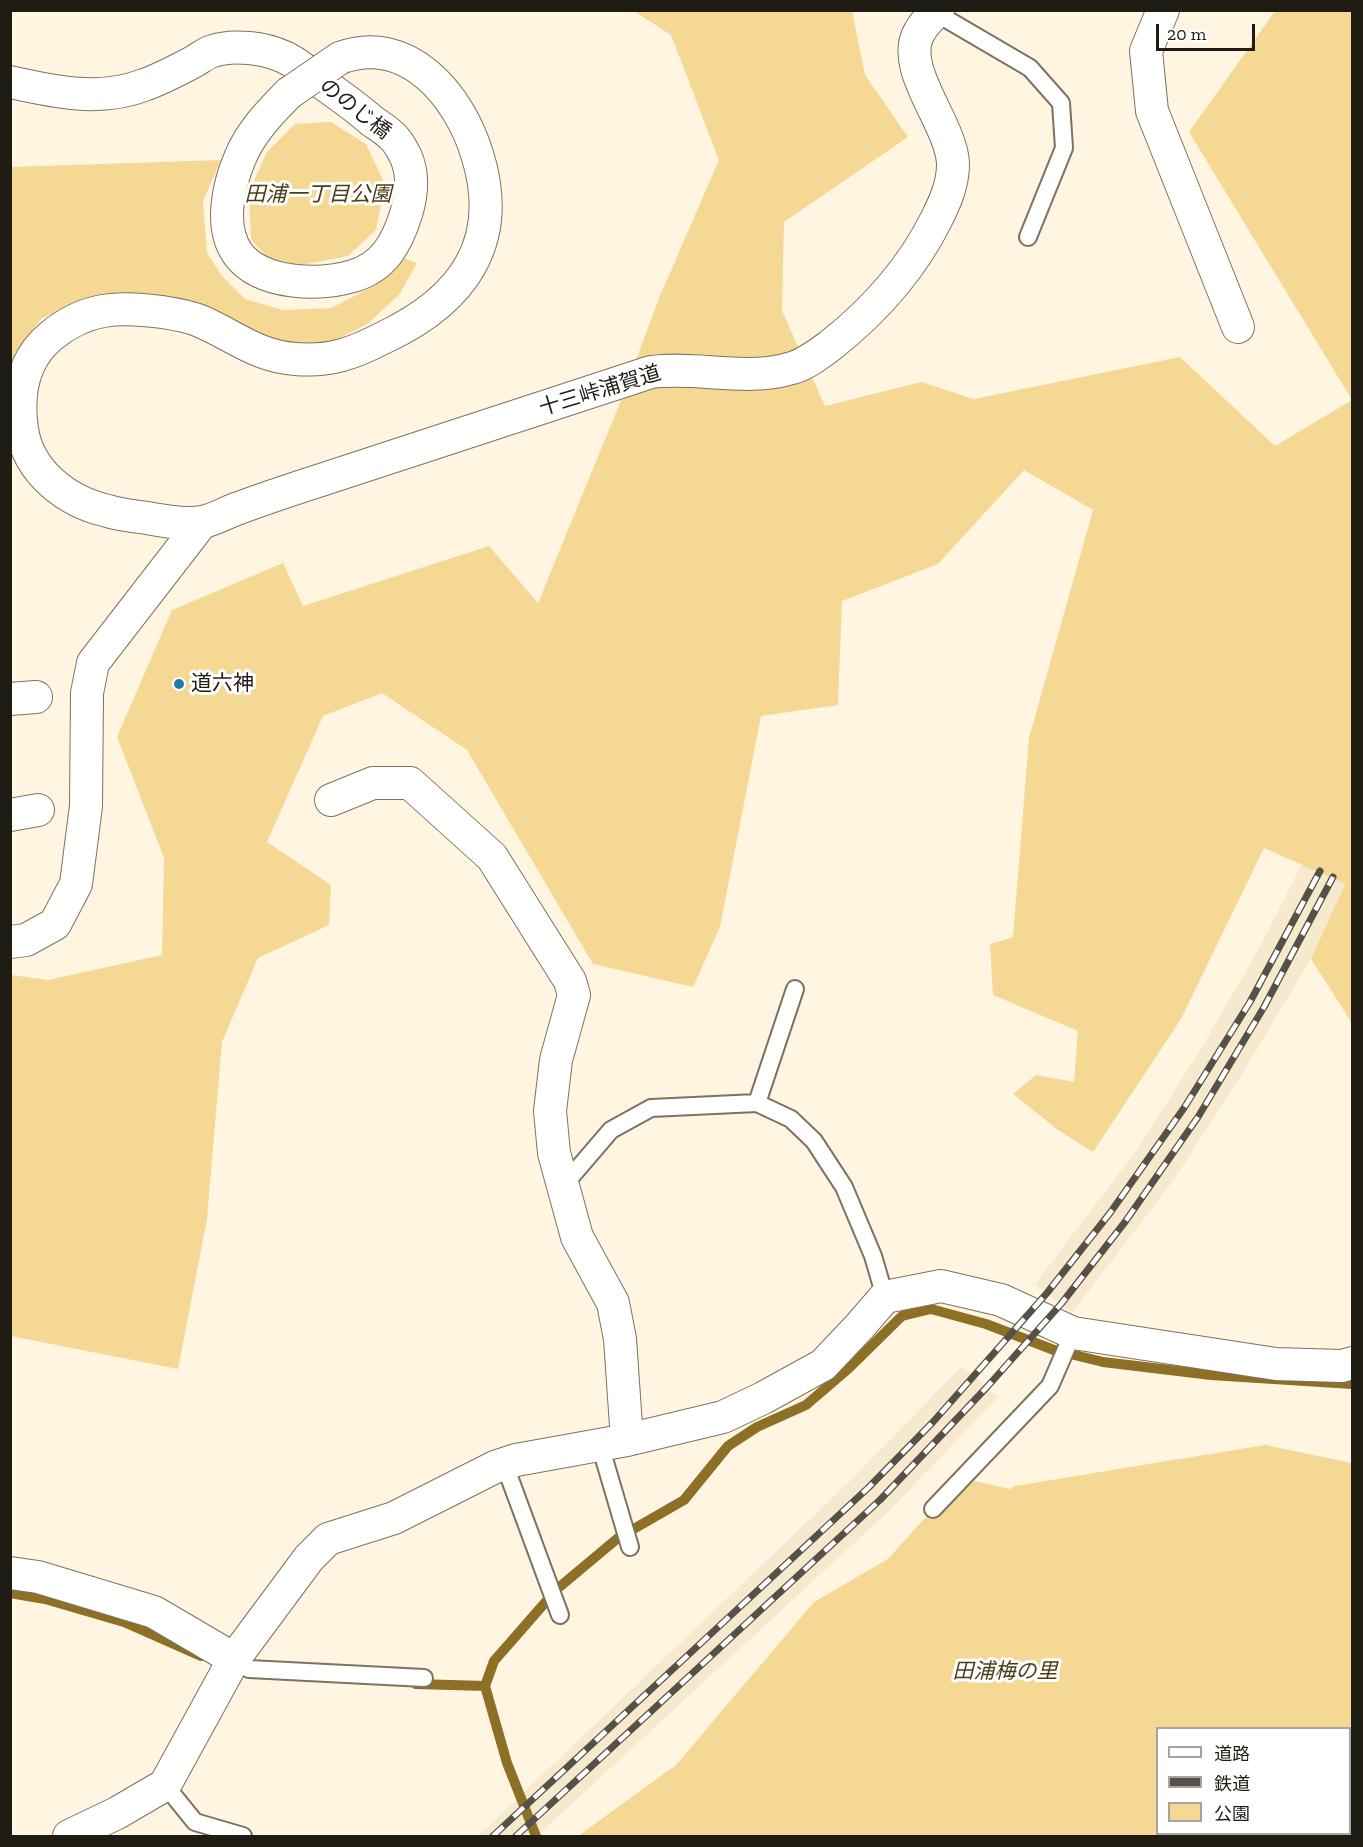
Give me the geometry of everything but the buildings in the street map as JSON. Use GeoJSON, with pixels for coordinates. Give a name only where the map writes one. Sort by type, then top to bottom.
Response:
{"type":"FeatureCollection","features":[{"type":"Feature","properties":{"kind":"street"},"geometry":{"type":"LineString","coordinates":[[1163,10],[1146,51],[1152,111],[1238,327]]}},
{"type":"Feature","properties":{"kind":"street","name":"十三峠浦賀道"},"geometry":{"type":"LineString","coordinates":[[202,522],[286,491],[651,372],[669,370],[757,375],[795,368],[816,356],[879,303],[923,244],[946,200],[953,163],[950,143],[917,70],[914,57],[915,42],[920,30],[937,12]]}},
{"type":"Feature","properties":{"kind":"street","name":"ののじ橋"},"geometry":{"type":"LineString","coordinates":[[10,82],[61,93],[107,94],[144,86],[213,51],[250,48],[270,51],[286,58],[351,104],[394,138],[406,156],[411,174],[412,195],[399,235],[389,254],[376,266],[361,274],[343,279],[315,282],[290,280],[270,276],[249,265],[239,255],[231,241],[228,223],[228,204],[240,158],[268,115],[289,93],[340,58],[356,52],[378,52],[399,57],[436,82],[449,97],[475,147],[485,179],[486,215],[484,234],[464,276],[446,298],[410,325],[363,348],[318,361],[266,355],[198,320],[178,314],[120,308],[94,313],[69,324],[43,343],[26,370],[20,401],[21,428],[26,450],[41,474],[70,496],[105,511],[162,520],[202,522]]}},
{"type":"Feature","properties":{"kind":"street"},"geometry":{"type":"LineString","coordinates":[[10,942],[26,940],[56,924],[76,884],[86,806],[87,693],[93,663],[202,522]]}},
{"type":"Feature","properties":{"kind":"street"},"geometry":{"type":"LineString","coordinates":[[331,800],[373,783],[410,783],[492,857],[570,981],[574,996],[556,1060],[550,1111],[554,1153],[577,1237],[613,1303],[620,1339],[613,1442]]}},
{"type":"Feature","properties":{"kind":"street"},"geometry":{"type":"LineString","coordinates":[[69,1836],[117,1813],[165,1785],[234,1659],[309,1558],[328,1539],[394,1518],[504,1463],[613,1442],[723,1417],[823,1365],[885,1297],[941,1286],[1001,1300],[1073,1333],[1276,1364],[1341,1366],[1353,1364]]}},
{"type":"Feature","properties":{"kind":"street"},"geometry":{"type":"LineString","coordinates":[[10,1573],[38,1577],[154,1612],[234,1659]]}},
{"type":"Feature","properties":{"kind":"lane"},"geometry":{"type":"LineString","coordinates":[[937,12],[1030,68],[1061,103],[1064,148],[1028,237]]}},
{"type":"Feature","properties":{"kind":"lane"},"geometry":{"type":"LineString","coordinates":[[758,1103],[795,989]]}},
{"type":"Feature","properties":{"kind":"lane"},"geometry":{"type":"LineString","coordinates":[[563,1186],[611,1130],[651,1108],[758,1103],[792,1119],[814,1141],[826,1159],[844,1187],[873,1256],[885,1297]]}},
{"type":"Feature","properties":{"kind":"lane"},"geometry":{"type":"LineString","coordinates":[[933,1509],[1050,1386],[1073,1333]]}},
{"type":"Feature","properties":{"kind":"lane"},"geometry":{"type":"LineString","coordinates":[[613,1442],[630,1546]]}},
{"type":"Feature","properties":{"kind":"lane"},"geometry":{"type":"LineString","coordinates":[[504,1463],[560,1615]]}},
{"type":"Feature","properties":{"kind":"lane"},"geometry":{"type":"LineString","coordinates":[[234,1659],[249,1669],[424,1678]]}},
{"type":"Feature","properties":{"kind":"lane"},"geometry":{"type":"LineString","coordinates":[[165,1785],[195,1822],[243,1836]]}},
{"type":"Feature","properties":{"kind":"shaded area"},"geometry":{"type":"Polygon","coordinates":[[[1302,864],[1345,884],[1311,959],[1242,1074],[1175,1178],[1072,1313],[1035,1284],[1138,1148],[1202,1047],[1263,941],[1302,864]]]}},
{"type":"Feature","properties":{"kind":"shaded area"},"geometry":{"type":"Polygon","coordinates":[[[962,1366],[998,1397],[890,1510],[537,1836],[478,1836],[855,1476],[962,1366]]]}},
{"type":"Feature","properties":{"kind":"green space"},"geometry":{"type":"Polygon","coordinates":[[[634,11],[852,11],[865,75],[908,137],[784,222],[782,311],[825,406],[921,382],[974,399],[1180,357],[1275,446],[1352,400],[1352,1023],[1311,959],[1345,884],[1264,848],[1181,1019],[1093,1152],[1058,1130],[1013,1094],[1036,1075],[1074,1082],[1078,1031],[993,995],[990,944],[1013,937],[1029,738],[1093,510],[1024,470],[938,564],[842,601],[838,705],[761,716],[720,927],[693,987],[593,964],[467,750],[382,693],[323,716],[267,842],[331,885],[329,925],[258,958],[222,1042],[207,1219],[178,1369],[11,1336],[11,975],[48,980],[162,955],[164,858],[117,737],[172,610],[283,563],[303,606],[489,546],[538,603],[620,403],[659,298],[719,160],[671,35],[634,11]]]}},
{"type":"Feature","properties":{"kind":"green space"},"geometry":{"type":"Polygon","coordinates":[[[1275,11],[1352,11],[1352,400],[1189,132],[1275,11]]]}},
{"type":"Feature","properties":{"kind":"green space","name":"田浦一丁目公園"},"geometry":{"type":"Polygon","coordinates":[[[331,122],[366,144],[385,184],[376,230],[348,256],[301,265],[268,258],[251,240],[249,192],[267,152],[295,124],[331,122]]]}},
{"type":"Feature","properties":{"kind":"green space"},"geometry":{"type":"Polygon","coordinates":[[[221,160],[203,201],[207,253],[222,276],[245,299],[283,310],[331,308],[374,286],[398,256],[417,263],[399,295],[367,324],[330,343],[286,347],[162,298],[94,297],[42,318],[15,353],[11,377],[11,167],[221,160]]]}},
{"type":"Feature","properties":{"kind":"green space","name":"田浦梅の里"},"geometry":{"type":"Polygon","coordinates":[[[1265,1445],[1352,1463],[1352,1836],[578,1836],[676,1765],[814,1602],[888,1559],[923,1520],[975,1481],[1010,1489],[1015,1486],[1265,1445]]]}},
{"type":"Feature","properties":{"kind":"waterway"},"geometry":{"type":"LineString","coordinates":[[485,1686],[494,1661],[557,1589],[618,1538],[684,1500],[728,1446],[757,1427],[806,1405],[848,1369],[902,1316],[931,1309],[986,1324],[1054,1350],[1103,1362],[1211,1375],[1352,1384]]}},
{"type":"Feature","properties":{"kind":"waterway"},"geometry":{"type":"LineString","coordinates":[[10,1593],[45,1599],[124,1622],[201,1656]]}},
{"type":"Feature","properties":{"kind":"waterway"},"geometry":{"type":"LineString","coordinates":[[416,1684],[485,1686],[507,1763],[536,1836]]}},
{"type":"Feature","properties":{"kind":"railway"},"geometry":{"type":"LineString","coordinates":[[493,1836],[868,1488],[933,1422],[1047,1293],[1110,1213],[1184,1108],[1250,1002],[1320,871]]}},
{"type":"Feature","properties":{"kind":"railway"},"geometry":{"type":"LineString","coordinates":[[516,1836],[880,1500],[987,1387],[1061,1304],[1125,1222],[1198,1117],[1264,1007],[1333,877]]}},
{"type":"Feature","properties":{"kind":"place","name":"道六神"},"geometry":{"type":"Point","coordinates":[179,684]}}]}
